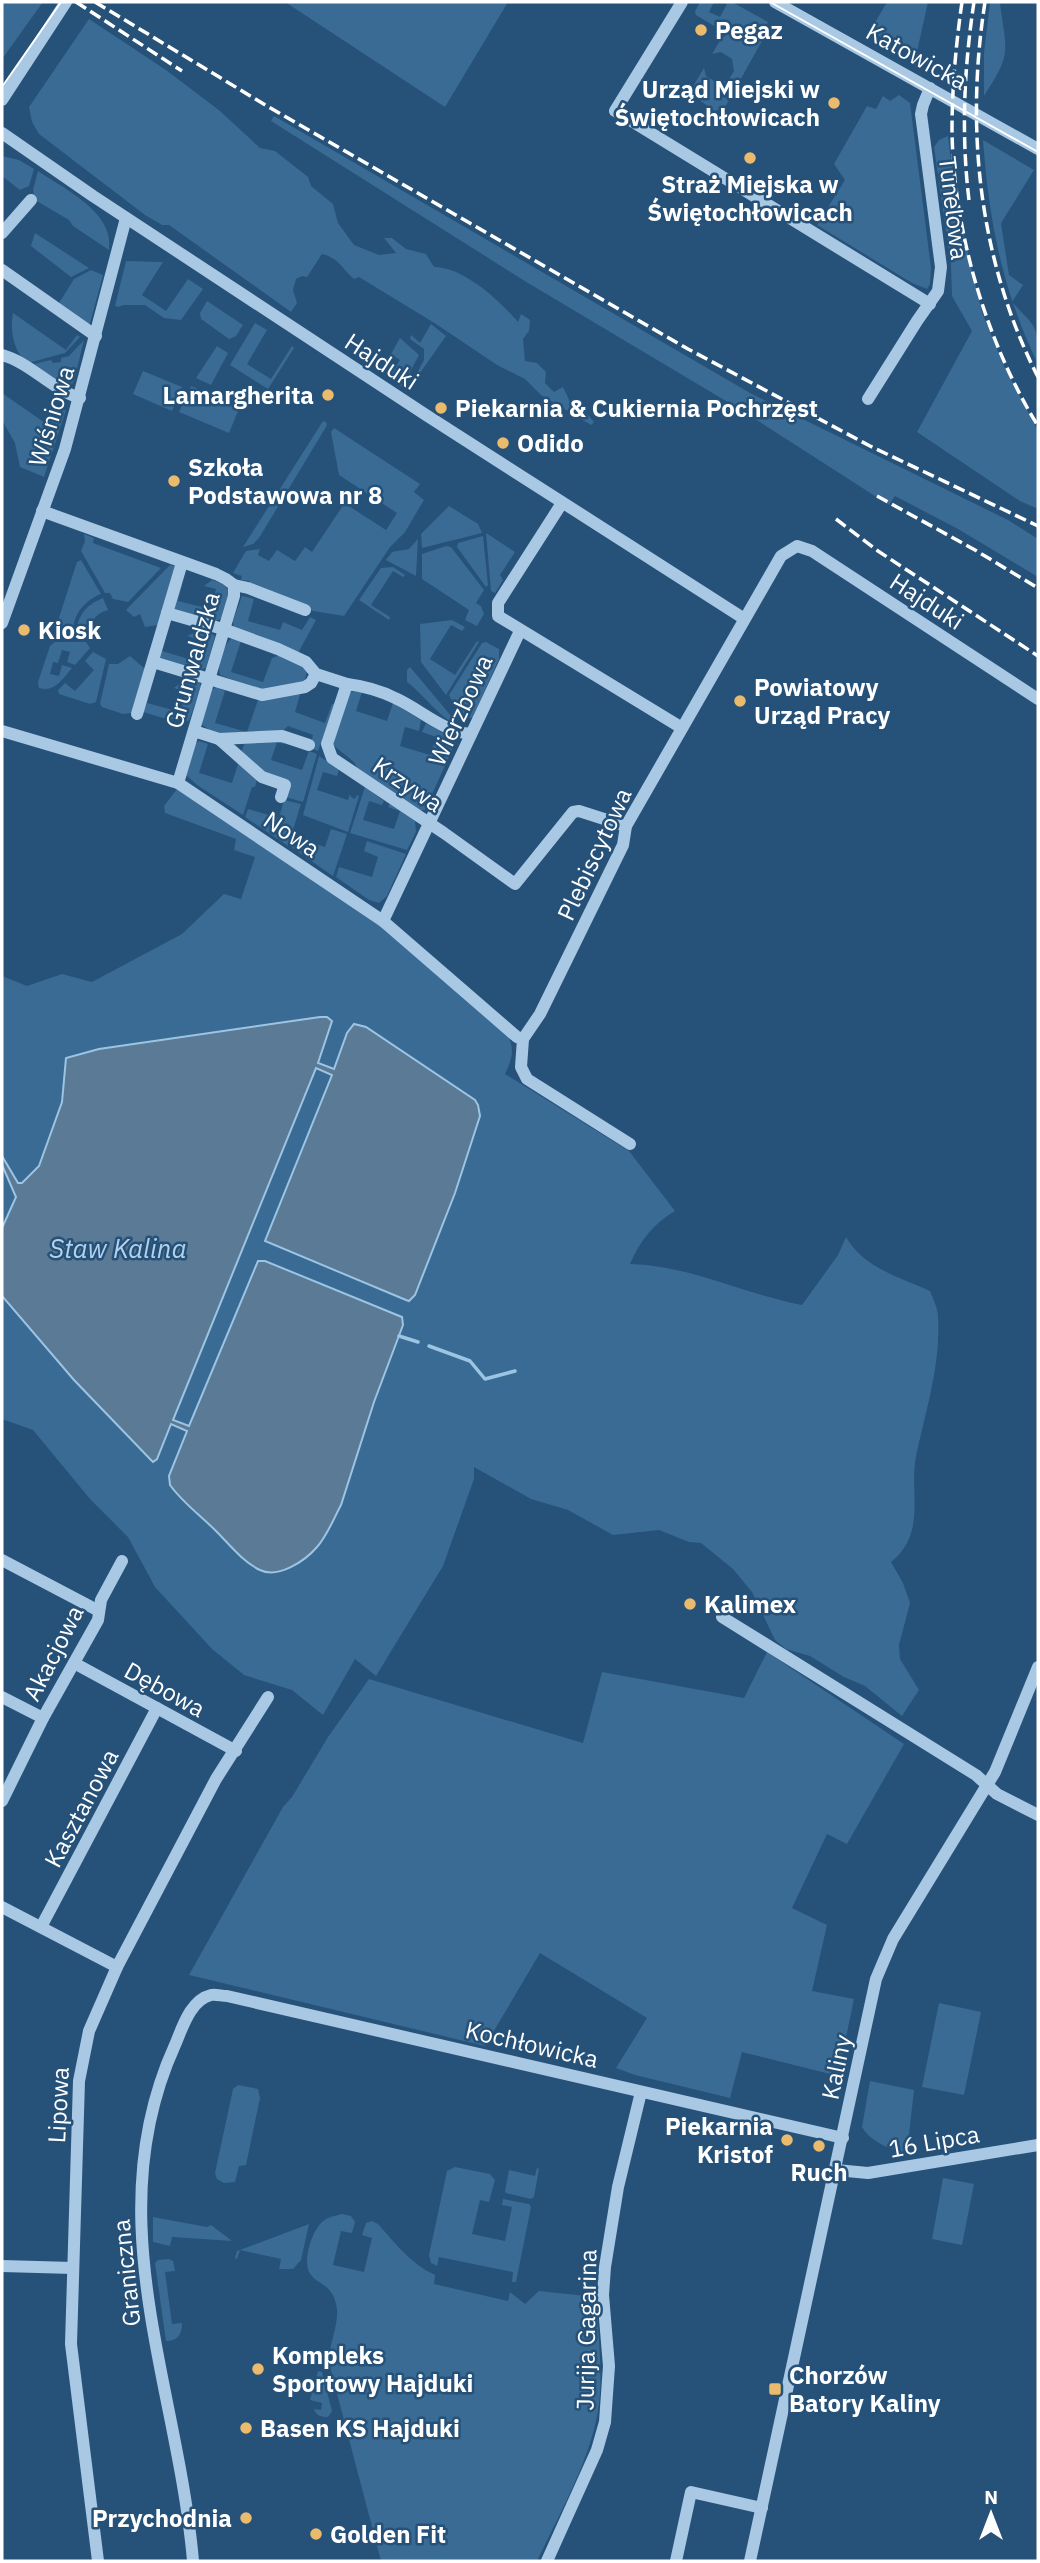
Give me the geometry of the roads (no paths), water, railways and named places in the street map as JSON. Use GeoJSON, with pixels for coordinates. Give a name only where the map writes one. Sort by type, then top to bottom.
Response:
{"type":"FeatureCollection","features":[{"type":"Feature","properties":{"kind":"street"},"geometry":{"type":"LineString","coordinates":[[2,100],[66,2]]}},
{"type":"Feature","properties":{"kind":"street"},"geometry":{"type":"LineString","coordinates":[[682,2],[615,111],[930,304]]}},
{"type":"Feature","properties":{"kind":"street","name":"Katowicka"},"geometry":{"type":"LineString","coordinates":[[775,2],[1038,149]]}},
{"type":"Feature","properties":{"kind":"street","name":"Tunelowa"},"geometry":{"type":"LineString","coordinates":[[868,399],[916,321],[938,291],[941,267],[921,114],[930,88]]}},
{"type":"Feature","properties":{"kind":"street","name":"Hajduki"},"geometry":{"type":"LineString","coordinates":[[2,133],[126,218],[743,618]]}},
{"type":"Feature","properties":{"kind":"street"},"geometry":{"type":"LineString","coordinates":[[2,233],[31,200]]}},
{"type":"Feature","properties":{"kind":"street","name":"Wiśniowa"},"geometry":{"type":"LineString","coordinates":[[2,623],[65,449],[126,218]]}},
{"type":"Feature","properties":{"kind":"street"},"geometry":{"type":"LineString","coordinates":[[2,270],[96,336]]}},
{"type":"Feature","properties":{"kind":"street"},"geometry":{"type":"LineString","coordinates":[[2,355],[15,359],[61,390],[79,398]]}},
{"type":"Feature","properties":{"kind":"street"},"geometry":{"type":"LineString","coordinates":[[562,503],[496,608],[498,616],[682,728]]}},
{"type":"Feature","properties":{"kind":"street","name":"Grunwaldzka"},"geometry":{"type":"LineString","coordinates":[[42,511],[216,574],[234,585],[234,596],[178,783]]}},
{"type":"Feature","properties":{"kind":"street","name":"Hajduki"},"geometry":{"type":"LineString","coordinates":[[790,548],[797,546],[813,551],[1038,699]]}},
{"type":"Feature","properties":{"kind":"street","name":"Plebiscytowa"},"geometry":{"type":"LineString","coordinates":[[523,1039],[540,1014],[623,845],[625,826],[743,618],[777,561],[790,548]]}},
{"type":"Feature","properties":{"kind":"street"},"geometry":{"type":"LineString","coordinates":[[137,714],[181,566]]}},
{"type":"Feature","properties":{"kind":"street"},"geometry":{"type":"LineString","coordinates":[[234,585],[305,610]]}},
{"type":"Feature","properties":{"kind":"street"},"geometry":{"type":"LineString","coordinates":[[167,613],[223,629],[288,653],[312,666],[316,674],[395,697],[449,728],[471,734]]}},
{"type":"Feature","properties":{"kind":"street","name":"Wierzbowa"},"geometry":{"type":"LineString","coordinates":[[383,920],[520,631]]}},
{"type":"Feature","properties":{"kind":"street"},"geometry":{"type":"LineString","coordinates":[[153,662],[262,695],[305,687],[316,674]]}},
{"type":"Feature","properties":{"kind":"street","name":"Krzywa"},"geometry":{"type":"LineString","coordinates":[[347,684],[328,737],[328,751],[332,758],[515,884],[573,812],[579,811],[625,826]]}},
{"type":"Feature","properties":{"kind":"street","name":"Nowa"},"geometry":{"type":"LineString","coordinates":[[2,730],[178,783],[383,920],[517,1037],[523,1039]]}},
{"type":"Feature","properties":{"kind":"street"},"geometry":{"type":"LineString","coordinates":[[194,731],[219,739],[282,736],[309,745]]}},
{"type":"Feature","properties":{"kind":"street"},"geometry":{"type":"LineString","coordinates":[[219,739],[262,777],[285,785],[281,797]]}},
{"type":"Feature","properties":{"kind":"street"},"geometry":{"type":"LineString","coordinates":[[523,1039],[521,1068],[527,1079],[630,1144]]}},
{"type":"Feature","properties":{"kind":"street"},"geometry":{"type":"LineString","coordinates":[[2,1560],[99,1611]]}},
{"type":"Feature","properties":{"kind":"street","name":"Akacjowa"},"geometry":{"type":"LineString","coordinates":[[2,1801],[8,1775],[98,1620],[101,1600],[122,1561]]}},
{"type":"Feature","properties":{"kind":"street"},"geometry":{"type":"LineString","coordinates":[[722,1617],[976,1775],[997,1794],[1038,1815]]}},
{"type":"Feature","properties":{"kind":"street","name":"Dębowa"},"geometry":{"type":"LineString","coordinates":[[74,1663],[236,1751]]}},
{"type":"Feature","properties":{"kind":"street","name":"Kaliny"},"geometry":{"type":"LineString","coordinates":[[750,2561],[876,1979],[893,1940],[988,1785],[1038,1668]]}},
{"type":"Feature","properties":{"kind":"street"},"geometry":{"type":"LineString","coordinates":[[2,1697],[43,1718]]}},
{"type":"Feature","properties":{"kind":"street","name":"Lipowa"},"geometry":{"type":"LineString","coordinates":[[98,2561],[71,2344],[81,2066],[93,2017],[117,1967],[216,1779],[268,1697]]}},
{"type":"Feature","properties":{"kind":"street","name":"Kasztanowa"},"geometry":{"type":"LineString","coordinates":[[41,1927],[157,1707]]}},
{"type":"Feature","properties":{"kind":"street"},"geometry":{"type":"LineString","coordinates":[[2,1907],[117,1967]]}},
{"type":"Feature","properties":{"kind":"street","name":"Kochłowicka"},"geometry":{"type":"LineString","coordinates":[[210,1995],[227,1996],[843,2138]]}},
{"type":"Feature","properties":{"kind":"street","name":"Graniczna"},"geometry":{"type":"LineString","coordinates":[[193,2561],[181,2478],[148,2304],[141,2252],[140,2192],[154,2101],[166,2064],[195,2005],[210,1995]]}},
{"type":"Feature","properties":{"kind":"street","name":"Jurija Gagarina"},"geometry":{"type":"LineString","coordinates":[[547,2561],[597,2450],[605,2422],[609,2366],[603,2295],[605,2267],[618,2188],[641,2092]]}},
{"type":"Feature","properties":{"kind":"street","name":"16 Lipca"},"geometry":{"type":"LineString","coordinates":[[836,2170],[868,2173],[1038,2145]]}},
{"type":"Feature","properties":{"kind":"street"},"geometry":{"type":"LineString","coordinates":[[2,2266],[74,2268]]}},
{"type":"Feature","properties":{"kind":"street"},"geometry":{"type":"LineString","coordinates":[[676,2561],[691,2492],[762,2508]]}},
{"type":"Feature","properties":{"kind":"water","name":"Staw Kalina"},"geometry":{"type":"Polygon","coordinates":[[[327,1017],[332,1021],[318,1063],[334,1069],[347,1033],[354,1024],[366,1027],[475,1100],[480,1116],[455,1193],[415,1295],[409,1301],[265,1241],[332,1075],[316,1068],[173,1420],[189,1426],[258,1261],[265,1261],[402,1317],[403,1325],[374,1402],[341,1505],[327,1532],[306,1558],[283,1570],[267,1572],[242,1558],[170,1485],[169,1476],[187,1431],[171,1424],[157,1459],[153,1462],[74,1380],[2,1296],[2,1228],[16,1197],[2,1165],[2,1156],[18,1183],[22,1183],[39,1166],[62,1102],[66,1058],[99,1049],[327,1017]]]}},
{"type":"Feature","properties":{"kind":"waterway"},"geometry":{"type":"LineString","coordinates":[[399,1336],[418,1342]]}},
{"type":"Feature","properties":{"kind":"waterway"},"geometry":{"type":"LineString","coordinates":[[429,1346],[470,1361],[485,1379],[515,1371]]}},
{"type":"Feature","properties":{"kind":"tram line"},"geometry":{"type":"LineString","coordinates":[[2,87],[61,2]]}},
{"type":"Feature","properties":{"kind":"tram line"},"geometry":{"type":"LineString","coordinates":[[770,2],[1038,152]]}},
{"type":"Feature","properties":{"kind":"railway"},"geometry":{"type":"LineString","coordinates":[[76,2],[182,71]]}},
{"type":"Feature","properties":{"kind":"railway"},"geometry":{"type":"LineString","coordinates":[[95,2],[267,106],[688,349],[870,446],[1038,526]]}},
{"type":"Feature","properties":{"kind":"railway"},"geometry":{"type":"LineString","coordinates":[[962,2],[952,114],[954,168],[959,206],[966,245],[988,322],[1019,393],[1038,426]]}},
{"type":"Feature","properties":{"kind":"railway"},"geometry":{"type":"LineString","coordinates":[[969,200],[965,101],[974,2]]}},
{"type":"Feature","properties":{"kind":"railway"},"geometry":{"type":"LineString","coordinates":[[985,2],[977,98],[977,146],[982,194],[1002,287],[1018,333],[1038,377]]}},
{"type":"Feature","properties":{"kind":"railway"},"geometry":{"type":"LineString","coordinates":[[877,496],[1038,588]]}},
{"type":"Feature","properties":{"kind":"railway"},"geometry":{"type":"LineString","coordinates":[[836,519],[878,551],[1038,656]]}},
{"type":"Feature","properties":{"kind":"place","name":"Pegaz"},"geometry":{"type":"Point","coordinates":[701,30]}},
{"type":"Feature","properties":{"kind":"place","name":"Urząd Miejski w Świętochłowicach"},"geometry":{"type":"Point","coordinates":[834,103]}},
{"type":"Feature","properties":{"kind":"place","name":"Straż Miejska w Świętochłowicach"},"geometry":{"type":"Point","coordinates":[750,158]}},
{"type":"Feature","properties":{"kind":"place","name":"Lamargherita"},"geometry":{"type":"Point","coordinates":[328,395]}},
{"type":"Feature","properties":{"kind":"place","name":"Piekarnia & Cukiernia Pochrzęst"},"geometry":{"type":"Point","coordinates":[441,408]}},
{"type":"Feature","properties":{"kind":"place","name":"Odido"},"geometry":{"type":"Point","coordinates":[503,443]}},
{"type":"Feature","properties":{"kind":"place","name":"Szkoła Podstawowa nr 8"},"geometry":{"type":"Point","coordinates":[174,481]}},
{"type":"Feature","properties":{"kind":"place","name":"Kiosk"},"geometry":{"type":"Point","coordinates":[24,630]}},
{"type":"Feature","properties":{"kind":"place","name":"Powiatowy Urząd Pracy"},"geometry":{"type":"Point","coordinates":[740,701]}},
{"type":"Feature","properties":{"kind":"place","name":"Kalimex"},"geometry":{"type":"Point","coordinates":[690,1604]}},
{"type":"Feature","properties":{"kind":"place","name":"Piekarnia Kristof"},"geometry":{"type":"Point","coordinates":[787,2140]}},
{"type":"Feature","properties":{"kind":"place","name":"Ruch"},"geometry":{"type":"Point","coordinates":[819,2146]}},
{"type":"Feature","properties":{"kind":"place","name":"Kompleks Sportowy Hajduki"},"geometry":{"type":"Point","coordinates":[258,2369]}},
{"type":"Feature","properties":{"kind":"place","name":"Chorzów Batory Kaliny"},"geometry":{"type":"Point","coordinates":[775,2389]}},
{"type":"Feature","properties":{"kind":"place","name":"Basen KS Hajduki"},"geometry":{"type":"Point","coordinates":[246,2428]}},
{"type":"Feature","properties":{"kind":"place","name":"Przychodnia"},"geometry":{"type":"Point","coordinates":[246,2518]}},
{"type":"Feature","properties":{"kind":"place","name":"Golden Fit"},"geometry":{"type":"Point","coordinates":[316,2534]}}]}
